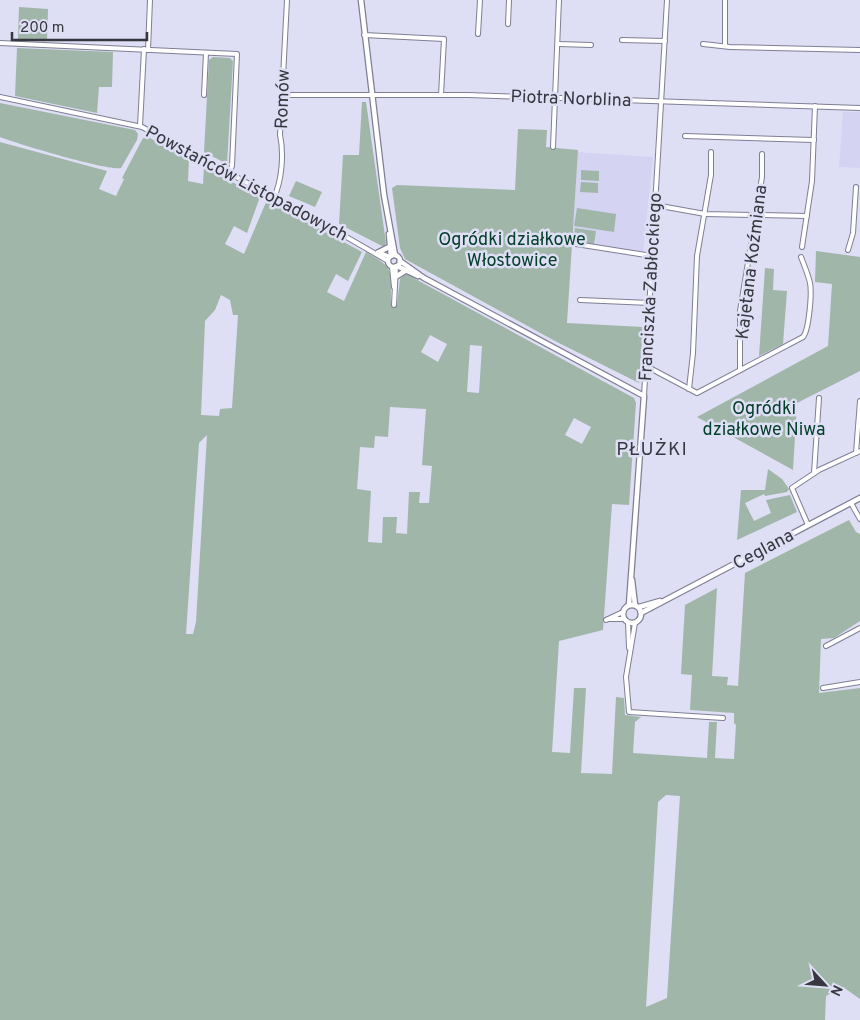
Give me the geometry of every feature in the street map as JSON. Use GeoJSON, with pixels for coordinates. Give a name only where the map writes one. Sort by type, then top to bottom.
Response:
{"type":"FeatureCollection","features":[{"type":"Feature","properties":{"kind":"street"},"geometry":{"type":"LineString","coordinates":[[140,126],[150,0]]}},
{"type":"Feature","properties":{"kind":"street","name":"Romów"},"geometry":{"type":"LineString","coordinates":[[274,197],[278,186],[281,154],[280,135],[286,0]]}},
{"type":"Feature","properties":{"kind":"street"},"geometry":{"type":"LineString","coordinates":[[361,0],[391,257],[396,265],[395,289]]}},
{"type":"Feature","properties":{"kind":"street"},"geometry":{"type":"LineString","coordinates":[[478,34],[480,0]]}},
{"type":"Feature","properties":{"kind":"street"},"geometry":{"type":"LineString","coordinates":[[508,24],[510,0]]}},
{"type":"Feature","properties":{"kind":"street"},"geometry":{"type":"LineString","coordinates":[[553,147],[560,0]]}},
{"type":"Feature","properties":{"kind":"street","name":"Franciszka Zabłockiego"},"geometry":{"type":"LineString","coordinates":[[629,605],[650,303],[667,0]]}},
{"type":"Feature","properties":{"kind":"street"},"geometry":{"type":"LineString","coordinates":[[725,0],[725,45]]}},
{"type":"Feature","properties":{"kind":"street"},"geometry":{"type":"LineString","coordinates":[[364,35],[444,39],[441,95]]}},
{"type":"Feature","properties":{"kind":"street"},"geometry":{"type":"LineString","coordinates":[[622,40],[665,41]]}},
{"type":"Feature","properties":{"kind":"street"},"geometry":{"type":"LineString","coordinates":[[0,43],[237,54],[232,166],[229,173]]}},
{"type":"Feature","properties":{"kind":"street"},"geometry":{"type":"LineString","coordinates":[[558,44],[591,45]]}},
{"type":"Feature","properties":{"kind":"street"},"geometry":{"type":"LineString","coordinates":[[703,44],[730,47],[860,50]]}},
{"type":"Feature","properties":{"kind":"street"},"geometry":{"type":"LineString","coordinates":[[204,95],[206,53]]}},
{"type":"Feature","properties":{"kind":"street","name":"Piotra Norblina"},"geometry":{"type":"LineString","coordinates":[[282,95],[441,95],[860,108]]}},
{"type":"Feature","properties":{"kind":"street","name":"Powstańców Listopadowych"},"geometry":{"type":"LineString","coordinates":[[0,97],[140,126],[376,252],[391,257]]}},
{"type":"Feature","properties":{"kind":"street"},"geometry":{"type":"LineString","coordinates":[[802,246],[812,181],[815,106]]}},
{"type":"Feature","properties":{"kind":"street"},"geometry":{"type":"LineString","coordinates":[[685,136],[814,140]]}},
{"type":"Feature","properties":{"kind":"street"},"geometry":{"type":"LineString","coordinates":[[688,389],[695,324],[698,256],[711,175],[711,152]]}},
{"type":"Feature","properties":{"kind":"street","name":"Kajetana Koźmiana"},"geometry":{"type":"LineString","coordinates":[[740,370],[740,311],[762,177],[762,154]]}},
{"type":"Feature","properties":{"kind":"street"},"geometry":{"type":"LineString","coordinates":[[848,250],[853,233],[856,187]]}},
{"type":"Feature","properties":{"kind":"street"},"geometry":{"type":"LineString","coordinates":[[655,205],[704,214],[807,216]]}},
{"type":"Feature","properties":{"kind":"street"},"geometry":{"type":"LineString","coordinates":[[389,230],[389,247],[391,257],[396,265],[405,271],[424,278]]}},
{"type":"Feature","properties":{"kind":"street"},"geometry":{"type":"LineString","coordinates":[[853,233],[860,235]]}},
{"type":"Feature","properties":{"kind":"street"},"geometry":{"type":"LineString","coordinates":[[576,244],[652,256]]}},
{"type":"Feature","properties":{"kind":"street"},"geometry":{"type":"LineString","coordinates":[[376,252],[389,247]]}},
{"type":"Feature","properties":{"kind":"street"},"geometry":{"type":"LineString","coordinates":[[646,366],[688,389],[700,392],[806,334],[810,284],[801,257]]}},
{"type":"Feature","properties":{"kind":"street"},"geometry":{"type":"LineString","coordinates":[[396,265],[424,278],[644,396]]}},
{"type":"Feature","properties":{"kind":"street"},"geometry":{"type":"LineString","coordinates":[[394,305],[396,265]]}},
{"type":"Feature","properties":{"kind":"street"},"geometry":{"type":"LineString","coordinates":[[397,276],[405,271]]}},
{"type":"Feature","properties":{"kind":"street"},"geometry":{"type":"LineString","coordinates":[[580,300],[650,303]]}},
{"type":"Feature","properties":{"kind":"street"},"geometry":{"type":"LineString","coordinates":[[814,473],[819,398]]}},
{"type":"Feature","properties":{"kind":"street"},"geometry":{"type":"LineString","coordinates":[[808,525],[792,488],[814,473],[858,452],[860,400]]}},
{"type":"Feature","properties":{"kind":"street","name":"Ceglana"},"geometry":{"type":"LineString","coordinates":[[642,613],[860,498]]}},
{"type":"Feature","properties":{"kind":"street"},"geometry":{"type":"LineString","coordinates":[[851,503],[860,519]]}},
{"type":"Feature","properties":{"kind":"street","name":"Franciszka Zabłockiego"},"geometry":{"type":"LineString","coordinates":[[631,573],[637,606]]}},
{"type":"Feature","properties":{"kind":"street","name":"Ceglana"},"geometry":{"type":"LineString","coordinates":[[637,606],[666,599]]}},
{"type":"Feature","properties":{"kind":"street"},"geometry":{"type":"LineString","coordinates":[[623,612],[624,618],[628,622],[634,623],[640,619],[642,613],[637,606],[629,605],[623,612],[606,620],[624,618]]}},
{"type":"Feature","properties":{"kind":"street"},"geometry":{"type":"LineString","coordinates":[[628,622],[629,653]]}},
{"type":"Feature","properties":{"kind":"street"},"geometry":{"type":"LineString","coordinates":[[634,623],[626,678],[629,712],[723,718]]}},
{"type":"Feature","properties":{"kind":"street"},"geometry":{"type":"LineString","coordinates":[[826,646],[860,628]]}},
{"type":"Feature","properties":{"kind":"street"},"geometry":{"type":"LineString","coordinates":[[823,688],[860,682]]}},
{"type":"Feature","properties":{"kind":"shaded area"},"geometry":{"type":"Polygon","coordinates":[[[843,112],[860,112],[860,168],[839,167],[843,112]]]}},
{"type":"Feature","properties":{"kind":"shaded area"},"geometry":{"type":"Polygon","coordinates":[[[577,152],[653,157],[643,252],[572,241],[577,152]]]}},
{"type":"Feature","properties":{"kind":"green space"},"geometry":{"type":"Polygon","coordinates":[[[19,7],[48,9],[47,41],[18,40],[19,7]]]}},
{"type":"Feature","properties":{"kind":"green space"},"geometry":{"type":"Polygon","coordinates":[[[17,48],[113,52],[112,87],[99,87],[97,113],[15,96],[17,48]]]}},
{"type":"Feature","properties":{"kind":"green space"},"geometry":{"type":"Polygon","coordinates":[[[213,57],[230,58],[233,61],[227,164],[204,152],[209,60],[213,57]]]}},
{"type":"Feature","properties":{"kind":"green space"},"geometry":{"type":"Polygon","coordinates":[[[362,102],[366,102],[386,243],[384,247],[339,224],[343,155],[359,155],[362,102]]]}},
{"type":"Feature","properties":{"kind":"green space"},"geometry":{"type":"Polygon","coordinates":[[[0,103],[135,130],[138,134],[137,140],[121,168],[113,168],[62,156],[0,137],[0,103]]]}},
{"type":"Feature","properties":{"kind":"green space","name":"Ogródki działkowe Włostowice"},"geometry":{"type":"Polygon","coordinates":[[[518,129],[547,130],[546,147],[578,150],[567,323],[643,327],[639,383],[555,341],[405,259],[400,248],[392,188],[397,185],[515,190],[518,129]]]}},
{"type":"Feature","properties":{"kind":"green space"},"geometry":{"type":"Polygon","coordinates":[[[148,137],[189,159],[188,181],[203,184],[204,167],[260,197],[247,233],[234,226],[225,244],[244,254],[267,200],[362,252],[348,281],[336,274],[327,292],[344,301],[366,252],[383,263],[390,272],[391,305],[397,305],[400,279],[404,275],[408,275],[634,398],[636,403],[629,505],[612,504],[603,630],[559,641],[552,752],[570,753],[574,688],[586,688],[581,773],[612,774],[616,697],[624,698],[625,715],[641,717],[635,722],[633,753],[707,758],[709,722],[717,722],[715,758],[734,759],[736,725],[734,723],[734,713],[690,710],[692,675],[681,674],[685,605],[717,588],[712,676],[728,677],[727,685],[738,686],[745,573],[849,520],[856,532],[860,534],[860,621],[834,638],[821,639],[819,693],[860,688],[860,999],[843,987],[826,996],[825,1020],[0,1020],[0,142],[107,171],[99,189],[116,196],[124,179],[122,178],[143,138],[148,137]],[[221,295],[215,310],[205,321],[201,415],[219,416],[220,409],[232,408],[238,315],[233,315],[230,300],[221,295]],[[430,335],[421,352],[438,362],[447,344],[430,335]],[[470,345],[467,392],[479,393],[482,346],[470,345]],[[390,407],[388,437],[375,436],[374,448],[360,447],[357,489],[371,491],[368,542],[382,543],[383,517],[397,517],[396,533],[407,534],[409,492],[420,492],[419,503],[429,503],[432,466],[422,465],[426,409],[390,407]],[[574,418],[565,435],[582,444],[591,427],[574,418]],[[207,435],[199,443],[186,634],[193,634],[196,622],[207,435]],[[666,795],[658,802],[646,1007],[667,998],[680,796],[666,795]]]}},
{"type":"Feature","properties":{"kind":"green space"},"geometry":{"type":"Polygon","coordinates":[[[581,170],[599,171],[599,181],[581,180],[581,170]]]}},
{"type":"Feature","properties":{"kind":"green space"},"geometry":{"type":"Polygon","coordinates":[[[296,181],[322,192],[315,207],[289,196],[296,181]]]}},
{"type":"Feature","properties":{"kind":"green space"},"geometry":{"type":"Polygon","coordinates":[[[581,182],[598,183],[598,193],[580,192],[581,182]]]}},
{"type":"Feature","properties":{"kind":"green space"},"geometry":{"type":"Polygon","coordinates":[[[577,208],[616,214],[614,232],[574,226],[577,208]]]}},
{"type":"Feature","properties":{"kind":"green space"},"geometry":{"type":"Polygon","coordinates":[[[575,228],[596,231],[594,244],[573,241],[575,228]]]}},
{"type":"Feature","properties":{"kind":"green space","name":"Ogródki działkowe Niwa"},"geometry":{"type":"Polygon","coordinates":[[[816,251],[860,257],[860,371],[797,403],[793,470],[697,417],[828,346],[832,284],[815,282],[816,251]]]}},
{"type":"Feature","properties":{"kind":"green space"},"geometry":{"type":"Polygon","coordinates":[[[765,268],[774,269],[773,290],[787,291],[783,344],[759,356],[765,268]]]}},
{"type":"Feature","properties":{"kind":"green space"},"geometry":{"type":"Polygon","coordinates":[[[768,469],[782,479],[789,489],[787,492],[765,496],[764,494],[745,503],[754,521],[771,513],[766,500],[790,495],[797,512],[737,540],[741,490],[765,490],[768,469]]]}},
{"type":"Feature","properties":{"kind":"district","name":"PŁUŻKI"},"geometry":{"type":"Point","coordinates":[652,448]}}]}
